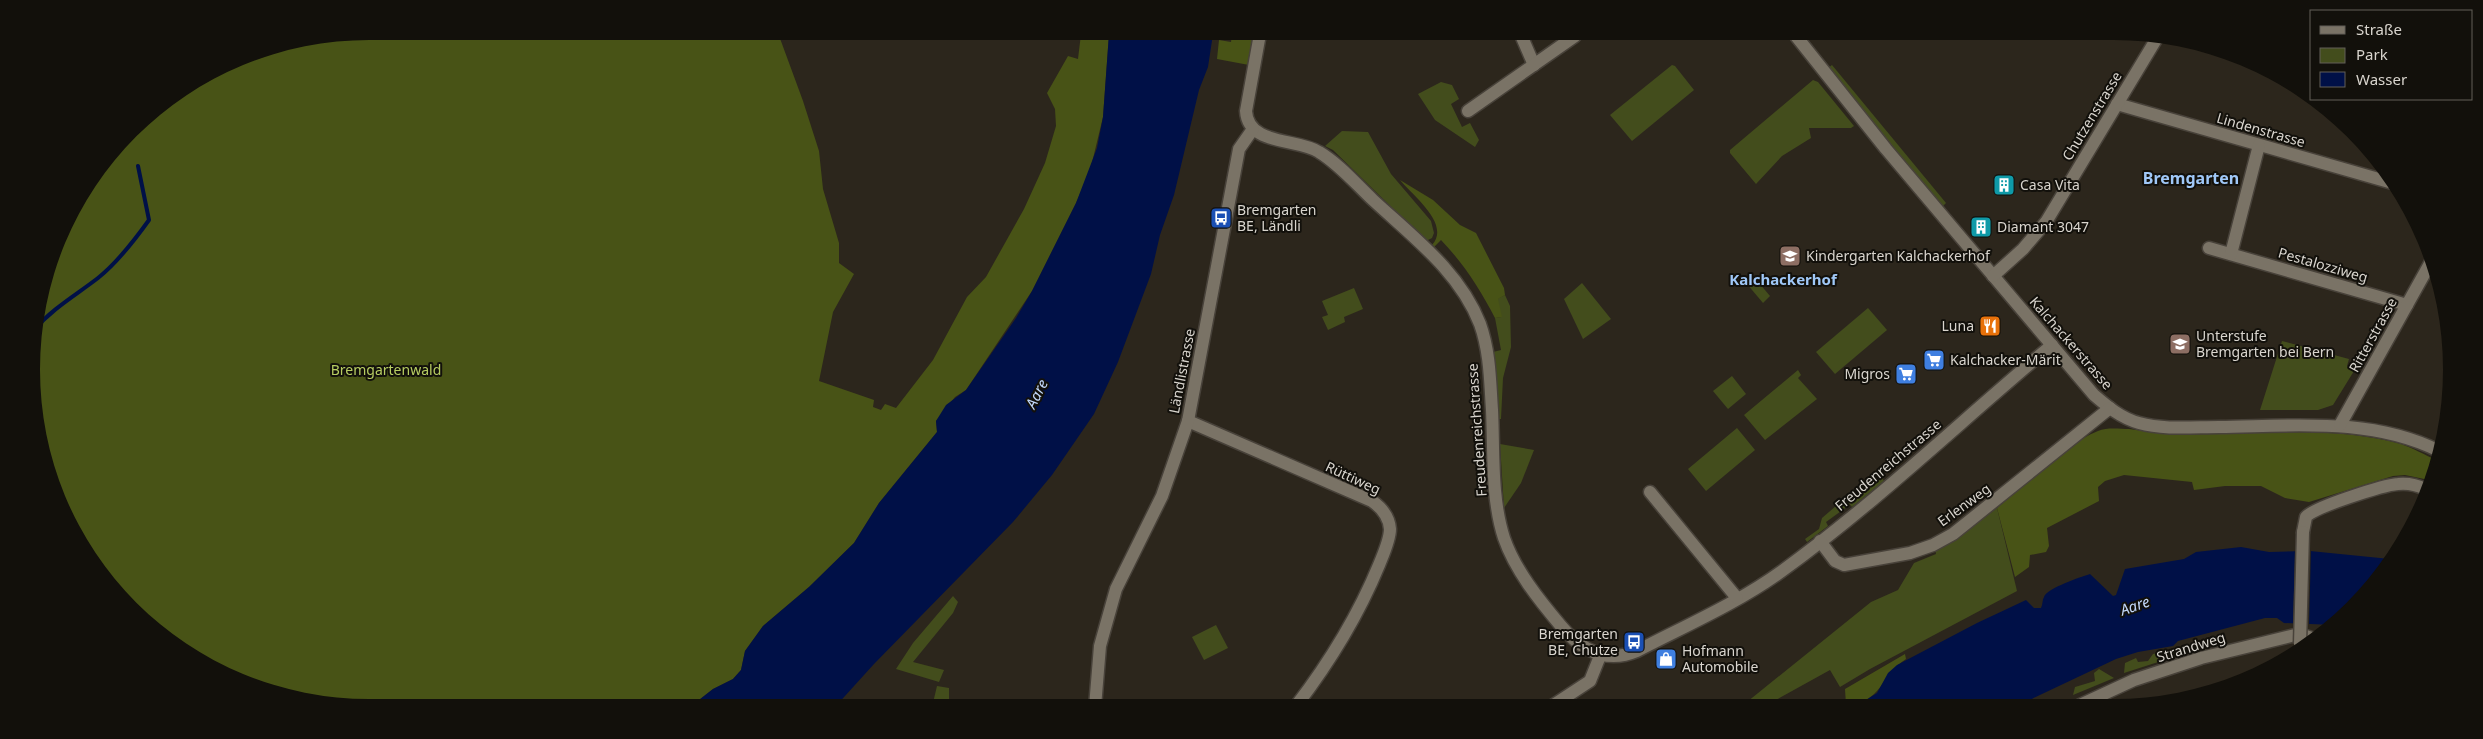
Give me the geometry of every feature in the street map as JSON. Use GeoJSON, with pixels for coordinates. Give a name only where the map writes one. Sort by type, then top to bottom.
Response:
{"type":"FeatureCollection","features":[{"type":"Feature","properties":{"kind":"street"},"geometry":{"type":"LineString","coordinates":[[1253,129],[1248,122],[1246,111],[1259,40]]}},
{"type":"Feature","properties":{"kind":"street"},"geometry":{"type":"LineString","coordinates":[[1523,40],[1534,65]]}},
{"type":"Feature","properties":{"kind":"street"},"geometry":{"type":"LineString","coordinates":[[1468,111],[1569,40]]}},
{"type":"Feature","properties":{"kind":"street","name":"Kalchackerstrasse"},"geometry":{"type":"LineString","coordinates":[[1799,40],[1942,216],[2094,395],[2110,408],[2126,418],[2140,423],[2172,428],[2340,425],[2401,436],[2433,449]]}},
{"type":"Feature","properties":{"kind":"street","name":"Chutzenstrasse"},"geometry":{"type":"LineString","coordinates":[[1993,276],[2023,249],[2046,222],[2154,43]]}},
{"type":"Feature","properties":{"kind":"street","name":"Lindenstrasse"},"geometry":{"type":"LineString","coordinates":[[2117,104],[2383,180]]}},
{"type":"Feature","properties":{"kind":"street","name":"Ländlistrasse"},"geometry":{"type":"LineString","coordinates":[[1097,699],[1100,646],[1116,589],[1162,496],[1188,421],[1239,149],[1253,129]]}},
{"type":"Feature","properties":{"kind":"street","name":"Freudenreichstrasse"},"geometry":{"type":"LineString","coordinates":[[1253,129],[1266,136],[1308,147],[1319,152],[1443,266],[1461,287],[1475,313],[1486,345],[1490,372],[1497,502],[1504,538],[1522,575],[1560,625],[1578,644],[1600,656],[1632,653],[1737,598],[1782,571],[2052,345]]}},
{"type":"Feature","properties":{"kind":"street"},"geometry":{"type":"LineString","coordinates":[[2231,254],[2259,146]]}},
{"type":"Feature","properties":{"kind":"street","name":"Pestalozziweg"},"geometry":{"type":"LineString","coordinates":[[2209,248],[2407,306]]}},
{"type":"Feature","properties":{"kind":"street","name":"Ritterstrasse"},"geometry":{"type":"LineString","coordinates":[[2340,425],[2427,269]]}},
{"type":"Feature","properties":{"kind":"street","name":"Erlenweg"},"geometry":{"type":"LineString","coordinates":[[1820,541],[1834,561],[1844,565],[1910,553],[1932,545],[1968,524],[2110,408]]}},
{"type":"Feature","properties":{"kind":"street","name":"Rüttiweg"},"geometry":{"type":"LineString","coordinates":[[1188,421],[1372,501],[1381,509],[1388,521],[1390,533],[1369,589],[1333,652],[1301,699]]}},
{"type":"Feature","properties":{"kind":"street"},"geometry":{"type":"LineString","coordinates":[[2300,641],[2303,532],[2306,516],[2318,509],[2394,484],[2410,484],[2421,488]]}},
{"type":"Feature","properties":{"kind":"street"},"geometry":{"type":"LineString","coordinates":[[1650,492],[1737,598]]}},
{"type":"Feature","properties":{"kind":"street","name":"Strandweg"},"geometry":{"type":"LineString","coordinates":[[2093,699],[2127,683],[2201,658],[2295,635],[2307,636]]}},
{"type":"Feature","properties":{"kind":"street"},"geometry":{"type":"LineString","coordinates":[[1563,699],[1590,681],[1600,656]]}},
{"type":"Feature","properties":{"kind":"green space","name":"Bremgartenwald"},"geometry":{"type":"Polygon","coordinates":[[[370,40],[781,40],[819,151],[823,189],[839,243],[839,263],[854,274],[833,312],[819,381],[874,400],[873,407],[881,410],[885,404],[896,408],[933,360],[967,297],[986,277],[1024,209],[1045,163],[1056,126],[1055,109],[1047,93],[1068,56],[1078,59],[1080,40],[1109,40],[1103,117],[1090,171],[1032,291],[966,390],[955,397],[936,421],[937,432],[879,503],[854,543],[809,587],[763,626],[745,651],[741,670],[733,679],[713,689],[700,699],[370,699],[326,696],[284,688],[243,674],[205,655],[152,617],[108,570],[74,515],[65,496],[51,455],[46,434],[41,391],[40,370],[43,326],[46,305],[57,264],[84,205],[122,152],[169,108],[205,84],[264,57],[305,46],[370,40]]]}},
{"type":"Feature","properties":{"kind":"green space"},"geometry":{"type":"Polygon","coordinates":[[[1219,40],[1231,42],[1231,40],[1254,40],[1249,65],[1217,59],[1219,40]]]}},
{"type":"Feature","properties":{"kind":"green space"},"geometry":{"type":"Polygon","coordinates":[[[1672,65],[1675,66],[1694,90],[1632,141],[1610,115],[1672,65]]]}},
{"type":"Feature","properties":{"kind":"green space"},"geometry":{"type":"Polygon","coordinates":[[[1832,65],[1946,203],[1942,207],[1828,68],[1832,65]]]}},
{"type":"Feature","properties":{"kind":"green space"},"geometry":{"type":"Polygon","coordinates":[[[1813,80],[1818,82],[1854,126],[1851,128],[1809,128],[1811,138],[1782,156],[1756,184],[1730,153],[1730,150],[1813,80]]]}},
{"type":"Feature","properties":{"kind":"green space"},"geometry":{"type":"Polygon","coordinates":[[[1441,82],[1452,85],[1459,99],[1451,104],[1462,127],[1470,123],[1479,140],[1475,147],[1435,120],[1418,94],[1441,82]]]}},
{"type":"Feature","properties":{"kind":"green space"},"geometry":{"type":"Polygon","coordinates":[[[1342,131],[1368,132],[1391,174],[1431,221],[1434,233],[1432,238],[1426,241],[1333,150],[1325,146],[1342,131]]]}},
{"type":"Feature","properties":{"kind":"green space"},"geometry":{"type":"Polygon","coordinates":[[[1400,180],[1433,200],[1460,225],[1476,233],[1504,288],[1505,295],[1498,299],[1502,317],[1495,318],[1471,277],[1441,240],[1434,247],[1432,245],[1437,237],[1434,219],[1400,180]]]}},
{"type":"Feature","properties":{"kind":"green space"},"geometry":{"type":"Polygon","coordinates":[[[1754,277],[1770,296],[1763,303],[1747,284],[1754,277]]]}},
{"type":"Feature","properties":{"kind":"green space"},"geometry":{"type":"Polygon","coordinates":[[[1582,283],[1611,319],[1583,339],[1564,299],[1582,283]]]}},
{"type":"Feature","properties":{"kind":"green space"},"geometry":{"type":"Polygon","coordinates":[[[1354,288],[1363,309],[1344,317],[1345,322],[1328,330],[1322,317],[1328,315],[1322,301],[1354,288]]]}},
{"type":"Feature","properties":{"kind":"green space"},"geometry":{"type":"Polygon","coordinates":[[[1505,295],[1510,306],[1511,347],[1503,378],[1501,419],[1499,419],[1493,352],[1501,350],[1495,318],[1501,317],[1497,299],[1505,295]]]}},
{"type":"Feature","properties":{"kind":"green space"},"geometry":{"type":"Polygon","coordinates":[[[1868,308],[1887,330],[1835,374],[1816,352],[1868,308]]]}},
{"type":"Feature","properties":{"kind":"green space"},"geometry":{"type":"Polygon","coordinates":[[[2282,341],[2349,359],[2347,366],[2354,371],[2333,405],[2318,410],[2260,410],[2282,341]]]}},
{"type":"Feature","properties":{"kind":"green space"},"geometry":{"type":"Polygon","coordinates":[[[1798,370],[1801,375],[1798,378],[1817,399],[1765,440],[1744,415],[1798,370]]]}},
{"type":"Feature","properties":{"kind":"green space"},"geometry":{"type":"Polygon","coordinates":[[[1732,376],[1746,394],[1728,409],[1713,391],[1732,376]]]}},
{"type":"Feature","properties":{"kind":"green space"},"geometry":{"type":"Polygon","coordinates":[[[1737,428],[1755,450],[1706,491],[1688,469],[1737,428]]]}},
{"type":"Feature","properties":{"kind":"green space"},"geometry":{"type":"Polygon","coordinates":[[[2114,428],[2197,434],[2334,433],[2401,444],[2431,458],[2424,479],[2405,475],[2393,476],[2309,502],[2285,498],[2261,486],[2225,486],[2194,490],[2192,482],[2124,475],[2105,481],[2098,487],[2099,501],[2047,528],[2049,546],[2046,552],[2030,555],[2029,567],[2015,577],[1997,508],[2072,445],[2098,431],[2114,428]]]}},
{"type":"Feature","properties":{"kind":"green space"},"geometry":{"type":"Polygon","coordinates":[[[1500,444],[1534,450],[1521,483],[1504,508],[1500,444]]]}},
{"type":"Feature","properties":{"kind":"green space"},"geometry":{"type":"Polygon","coordinates":[[[1876,474],[1879,474],[1884,481],[1852,507],[1845,499],[1876,474]]]}},
{"type":"Feature","properties":{"kind":"green space"},"geometry":{"type":"Polygon","coordinates":[[[1843,500],[1848,506],[1826,522],[1828,526],[1807,542],[1805,539],[1819,529],[1822,518],[1843,500]]]}},
{"type":"Feature","properties":{"kind":"green space"},"geometry":{"type":"Polygon","coordinates":[[[1997,508],[2017,591],[1870,669],[1840,687],[1830,670],[1778,699],[1751,699],[1871,602],[1898,590],[1914,563],[1936,554],[1935,549],[1962,534],[1997,508]]]}},
{"type":"Feature","properties":{"kind":"green space"},"geometry":{"type":"Polygon","coordinates":[[[953,596],[958,602],[953,613],[913,662],[944,670],[939,682],[896,669],[913,643],[953,596]]]}},
{"type":"Feature","properties":{"kind":"green space"},"geometry":{"type":"Polygon","coordinates":[[[1216,625],[1228,648],[1204,660],[1192,637],[1216,625]]]}},
{"type":"Feature","properties":{"kind":"green space"},"geometry":{"type":"Polygon","coordinates":[[[2198,642],[2211,645],[2124,673],[2125,663],[2136,658],[2138,662],[2148,661],[2153,654],[2198,642]]]}},
{"type":"Feature","properties":{"kind":"green space"},"geometry":{"type":"Polygon","coordinates":[[[1905,654],[1906,659],[1898,665],[1880,688],[1867,699],[1846,699],[1845,689],[1905,654]]]}},
{"type":"Feature","properties":{"kind":"green space"},"geometry":{"type":"Polygon","coordinates":[[[2099,669],[2114,678],[2073,695],[2075,687],[2095,681],[2094,673],[2099,669]]]}},
{"type":"Feature","properties":{"kind":"green space"},"geometry":{"type":"Polygon","coordinates":[[[937,686],[949,688],[949,699],[934,699],[937,686]]]}},
{"type":"Feature","properties":{"kind":"water","name":"Aare"},"geometry":{"type":"Polygon","coordinates":[[[1109,40],[1212,40],[1208,67],[1199,90],[1174,195],[1160,235],[1151,274],[1118,362],[1094,414],[1052,475],[1013,522],[842,699],[700,699],[713,689],[733,679],[741,670],[745,651],[763,626],[809,587],[854,543],[879,503],[937,432],[936,421],[946,405],[966,390],[1016,318],[1032,291],[1076,203],[1097,148],[1103,117],[1109,40]]]}},
{"type":"Feature","properties":{"kind":"water","name":"Aare"},"geometry":{"type":"Polygon","coordinates":[[[2241,547],[2269,552],[2310,551],[2383,558],[2361,587],[2322,625],[2284,623],[2277,618],[2265,618],[2178,641],[2173,646],[2138,652],[2116,659],[2032,699],[1868,699],[1877,693],[1888,673],[1897,665],[1977,623],[2026,600],[2034,608],[2041,608],[2043,598],[2051,590],[2090,574],[2113,596],[2116,595],[2125,569],[2184,559],[2196,552],[2241,547]]]}},
{"type":"Feature","properties":{"kind":"pier"},"geometry":{"type":"Polygon","coordinates":[[[2295,549],[2311,549],[2309,627],[2293,626],[2295,549]]]}},
{"type":"Feature","properties":{"kind":"waterway"},"geometry":{"type":"LineString","coordinates":[[44,319],[112,265],[149,220],[138,166]]}},
{"type":"Feature","properties":{"kind":"place","name":"Casa Vita"},"geometry":{"type":"Point","coordinates":[2004,185]}},
{"type":"Feature","properties":{"kind":"place","name":"Bremgarten BE, Ländli"},"geometry":{"type":"Point","coordinates":[1221,218]}},
{"type":"Feature","properties":{"kind":"place","name":"Diamant 3047"},"geometry":{"type":"Point","coordinates":[1981,227]}},
{"type":"Feature","properties":{"kind":"place","name":"Kindergarten Kalchackerhof"},"geometry":{"type":"Point","coordinates":[1790,256]}},
{"type":"Feature","properties":{"kind":"place","name":"Luna"},"geometry":{"type":"Point","coordinates":[1990,326]}},
{"type":"Feature","properties":{"kind":"place","name":"Unterstufe Bremgarten bei Bern"},"geometry":{"type":"Point","coordinates":[2180,344]}},
{"type":"Feature","properties":{"kind":"place","name":"Kalchacker-Märit"},"geometry":{"type":"Point","coordinates":[1934,360]}},
{"type":"Feature","properties":{"kind":"place","name":"Migros"},"geometry":{"type":"Point","coordinates":[1906,374]}},
{"type":"Feature","properties":{"kind":"place","name":"Bremgarten BE, Chutze"},"geometry":{"type":"Point","coordinates":[1634,642]}},
{"type":"Feature","properties":{"kind":"place","name":"Hofmann Automobile"},"geometry":{"type":"Point","coordinates":[1666,659]}},
{"type":"Feature","properties":{"kind":"district","name":"Bremgarten"},"geometry":{"type":"Point","coordinates":[2191,178]}},
{"type":"Feature","properties":{"kind":"district","name":"Kalchackerhof"},"geometry":{"type":"Point","coordinates":[1783,280]}}]}
